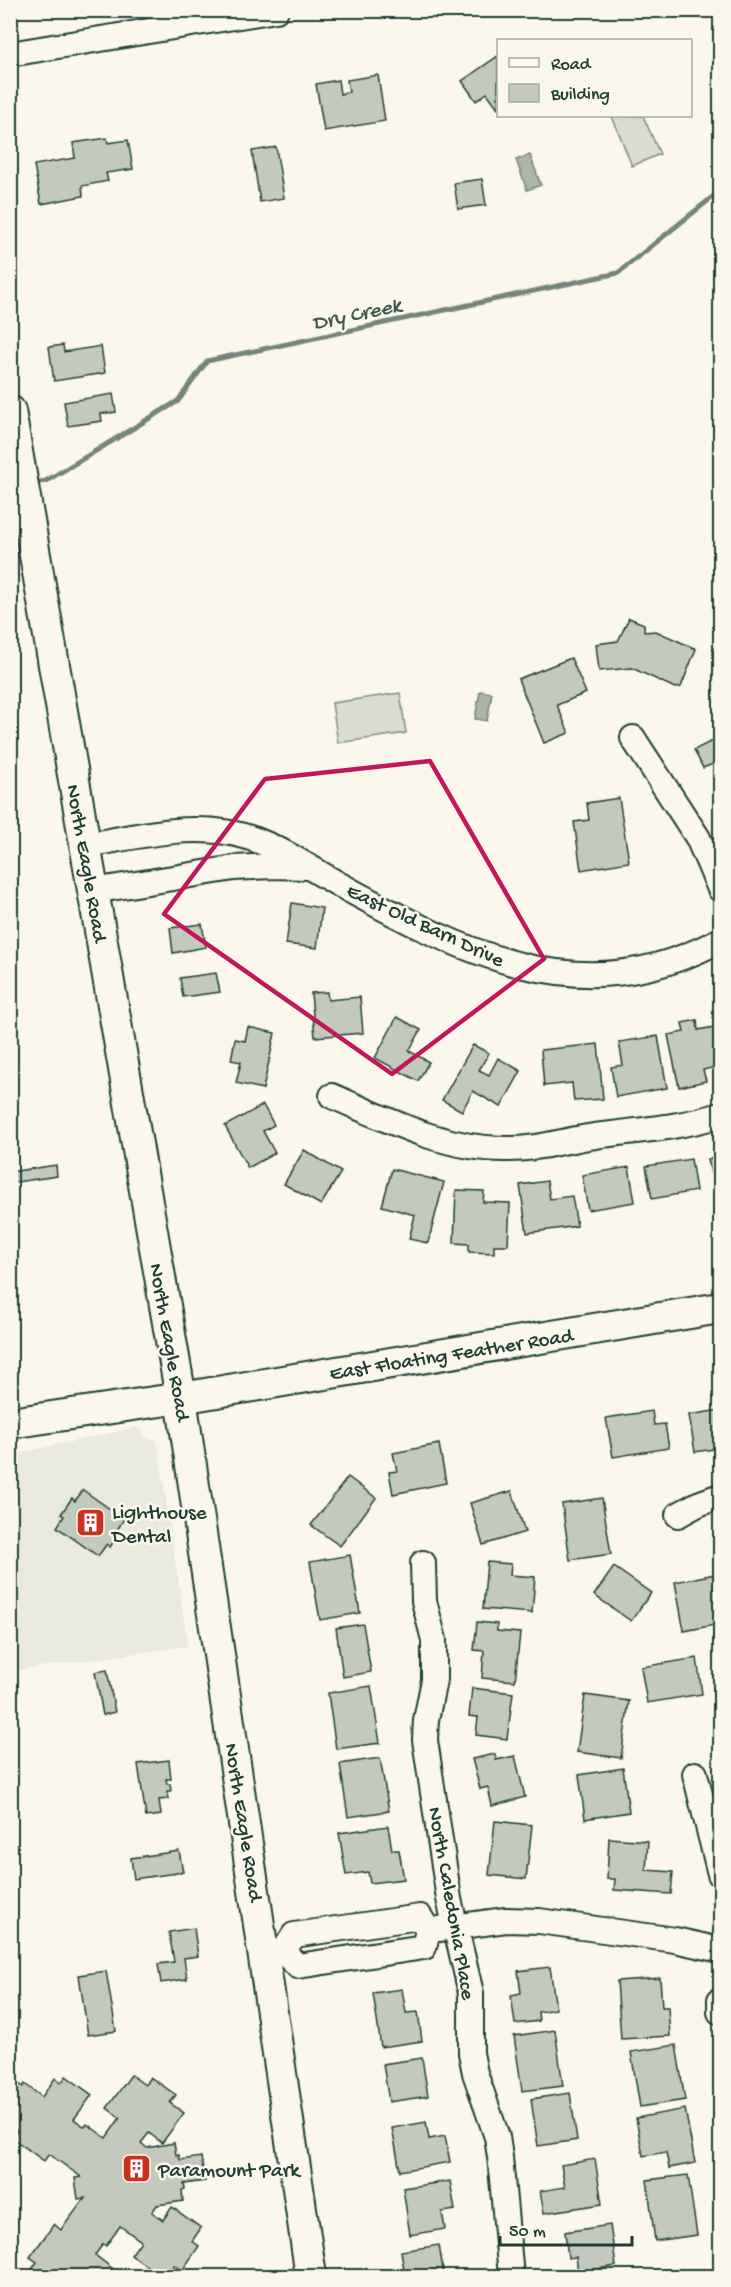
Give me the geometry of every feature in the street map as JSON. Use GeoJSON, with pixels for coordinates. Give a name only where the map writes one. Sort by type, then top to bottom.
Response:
{"type":"FeatureCollection","features":[{"type":"Feature","properties":{"kind":"main road","name":"North Eagle Road"},"geometry":{"type":"LineString","coordinates":[[10,411],[181,1398],[274,1953],[311,2277]]}},
{"type":"Feature","properties":{"kind":"main road","name":"East Floating Feather Road"},"geometry":{"type":"LineString","coordinates":[[10,1423],[181,1398],[720,1308]]}},
{"type":"Feature","properties":{"kind":"street"},"geometry":{"type":"LineString","coordinates":[[10,54],[276,10]]}},
{"type":"Feature","properties":{"kind":"street"},"geometry":{"type":"LineString","coordinates":[[633,738],[698,838],[720,889]]}},
{"type":"Feature","properties":{"kind":"street","name":"East Old Barn Drive"},"geometry":{"type":"LineString","coordinates":[[85,845],[179,831],[225,832],[269,844],[395,915],[481,954],[543,972],[612,975],[680,957],[720,940]]}},
{"type":"Feature","properties":{"kind":"street","name":"East Old Barn Drive"},"geometry":{"type":"LineString","coordinates":[[93,891],[234,868],[272,866],[309,868]]}},
{"type":"Feature","properties":{"kind":"street"},"geometry":{"type":"LineString","coordinates":[[332,1096],[424,1135],[485,1148],[507,1149],[550,1145],[594,1136],[677,1127],[720,1115]]}},
{"type":"Feature","properties":{"kind":"street"},"geometry":{"type":"LineString","coordinates":[[678,1515],[720,1496]]}},
{"type":"Feature","properties":{"kind":"street","name":"North Caledonia Place"},"geometry":{"type":"LineString","coordinates":[[423,1563],[424,1601],[434,1640],[434,1680],[426,1720],[425,1740],[455,1926],[471,1993],[471,2053],[475,2073],[497,2137],[511,2277]]}},
{"type":"Feature","properties":{"kind":"street"},"geometry":{"type":"LineString","coordinates":[[695,1774],[720,1874]]}},
{"type":"Feature","properties":{"kind":"street"},"geometry":{"type":"LineString","coordinates":[[274,1953],[298,1966],[424,1947],[428,1930],[506,1920],[539,1921],[675,1940],[720,1950]]}},
{"type":"Feature","properties":{"kind":"street"},"geometry":{"type":"LineString","coordinates":[[720,2000],[720,2012]]}},
{"type":"Feature","properties":{"kind":"highlighted area"},"geometry":{"type":"Polygon","coordinates":[[[430,761],[544,959],[392,1074],[164,914],[265,779],[430,761]]]}},
{"type":"Feature","properties":{"kind":"shaded area"},"geometry":{"type":"Polygon","coordinates":[[[612,117],[643,117],[660,154],[632,166],[612,117]]]}},
{"type":"Feature","properties":{"kind":"shaded area"},"geometry":{"type":"Polygon","coordinates":[[[530,155],[541,185],[527,190],[516,160],[530,155]]]}},
{"type":"Feature","properties":{"kind":"shaded area"},"geometry":{"type":"Polygon","coordinates":[[[480,691],[492,693],[487,721],[475,719],[480,691]]]}},
{"type":"Feature","properties":{"kind":"shaded area"},"geometry":{"type":"Polygon","coordinates":[[[400,693],[406,733],[338,743],[332,703],[400,693]]]}},
{"type":"Feature","properties":{"kind":"shaded area"},"geometry":{"type":"Polygon","coordinates":[[[141,1428],[143,1436],[149,1439],[156,1439],[158,1446],[188,1646],[11,1671],[10,1455],[141,1428]]]}},
{"type":"Feature","properties":{"kind":"building"},"geometry":{"type":"Polygon","coordinates":[[[497,57],[497,107],[487,93],[476,101],[462,81],[497,57]]]}},
{"type":"Feature","properties":{"kind":"building"},"geometry":{"type":"Polygon","coordinates":[[[378,75],[385,121],[324,131],[316,84],[338,80],[340,94],[349,92],[347,80],[378,75]]]}},
{"type":"Feature","properties":{"kind":"building"},"geometry":{"type":"Polygon","coordinates":[[[107,138],[108,143],[128,140],[133,169],[106,173],[108,181],[82,186],[83,196],[41,204],[34,165],[75,158],[73,143],[107,138]]]}},
{"type":"Feature","properties":{"kind":"building"},"geometry":{"type":"Polygon","coordinates":[[[276,147],[284,198],[260,202],[252,151],[276,147]]]}},
{"type":"Feature","properties":{"kind":"building"},"geometry":{"type":"Polygon","coordinates":[[[482,179],[486,205],[458,209],[454,183],[482,179]]]}},
{"type":"Feature","properties":{"kind":"building"},"geometry":{"type":"Polygon","coordinates":[[[63,345],[64,352],[101,346],[105,373],[54,381],[49,347],[63,345]]]}},
{"type":"Feature","properties":{"kind":"building"},"geometry":{"type":"Polygon","coordinates":[[[113,394],[116,412],[101,414],[102,421],[68,426],[64,402],[113,394]]]}},
{"type":"Feature","properties":{"kind":"building"},"geometry":{"type":"Polygon","coordinates":[[[629,618],[644,624],[644,632],[656,631],[696,649],[681,687],[675,688],[632,668],[599,671],[596,644],[618,641],[629,618]]]}},
{"type":"Feature","properties":{"kind":"building"},"geometry":{"type":"Polygon","coordinates":[[[571,658],[586,693],[557,705],[569,733],[544,743],[518,679],[571,658]]]}},
{"type":"Feature","properties":{"kind":"building"},"geometry":{"type":"Polygon","coordinates":[[[720,737],[720,775],[715,763],[703,768],[694,750],[720,737]]]}},
{"type":"Feature","properties":{"kind":"building"},"geometry":{"type":"Polygon","coordinates":[[[619,798],[629,862],[581,870],[574,822],[589,820],[587,803],[619,798]]]}},
{"type":"Feature","properties":{"kind":"building"},"geometry":{"type":"Polygon","coordinates":[[[292,903],[322,908],[317,948],[286,944],[292,903]]]}},
{"type":"Feature","properties":{"kind":"building"},"geometry":{"type":"Polygon","coordinates":[[[202,924],[206,947],[173,953],[170,928],[202,924]]]}},
{"type":"Feature","properties":{"kind":"building"},"geometry":{"type":"Polygon","coordinates":[[[216,973],[220,992],[183,997],[180,978],[216,973]]]}},
{"type":"Feature","properties":{"kind":"building"},"geometry":{"type":"Polygon","coordinates":[[[327,992],[328,1000],[360,997],[363,1033],[315,1037],[311,993],[327,992]]]}},
{"type":"Feature","properties":{"kind":"building"},"geometry":{"type":"Polygon","coordinates":[[[397,1017],[421,1030],[409,1051],[429,1062],[418,1081],[375,1058],[397,1017]]]}},
{"type":"Feature","properties":{"kind":"building"},"geometry":{"type":"Polygon","coordinates":[[[697,1020],[698,1030],[720,1026],[720,1066],[703,1070],[706,1081],[679,1087],[668,1035],[684,1032],[682,1023],[697,1020]]]}},
{"type":"Feature","properties":{"kind":"building"},"geometry":{"type":"Polygon","coordinates":[[[248,1027],[275,1033],[263,1089],[236,1083],[241,1062],[231,1060],[235,1039],[245,1041],[248,1027]]]}},
{"type":"Feature","properties":{"kind":"building"},"geometry":{"type":"Polygon","coordinates":[[[658,1036],[667,1088],[616,1097],[611,1067],[623,1065],[619,1042],[658,1036]]]}},
{"type":"Feature","properties":{"kind":"building"},"geometry":{"type":"Polygon","coordinates":[[[598,1044],[603,1099],[574,1101],[572,1083],[544,1086],[541,1050],[598,1044]]]}},
{"type":"Feature","properties":{"kind":"building"},"geometry":{"type":"Polygon","coordinates":[[[473,1045],[489,1053],[479,1070],[489,1075],[498,1058],[521,1071],[501,1107],[473,1091],[462,1111],[442,1100],[473,1045]]]}},
{"type":"Feature","properties":{"kind":"building"},"geometry":{"type":"Polygon","coordinates":[[[263,1105],[274,1125],[263,1131],[275,1153],[248,1168],[225,1126],[263,1105]]]}},
{"type":"Feature","properties":{"kind":"building"},"geometry":{"type":"Polygon","coordinates":[[[304,1150],[341,1172],[321,1205],[284,1184],[304,1150]]]}},
{"type":"Feature","properties":{"kind":"building"},"geometry":{"type":"Polygon","coordinates":[[[720,1157],[720,1196],[716,1197],[708,1159],[720,1157]]]}},
{"type":"Feature","properties":{"kind":"building"},"geometry":{"type":"Polygon","coordinates":[[[691,1159],[696,1191],[652,1199],[646,1166],[691,1159]]]}},
{"type":"Feature","properties":{"kind":"building"},"geometry":{"type":"Polygon","coordinates":[[[56,1165],[57,1176],[10,1183],[10,1172],[56,1165]]]}},
{"type":"Feature","properties":{"kind":"building"},"geometry":{"type":"Polygon","coordinates":[[[629,1167],[635,1202],[588,1210],[582,1175],[629,1167]]]}},
{"type":"Feature","properties":{"kind":"building"},"geometry":{"type":"Polygon","coordinates":[[[392,1169],[444,1182],[428,1243],[409,1239],[415,1215],[382,1206],[392,1169]]]}},
{"type":"Feature","properties":{"kind":"building"},"geometry":{"type":"Polygon","coordinates":[[[547,1181],[550,1199],[572,1196],[577,1226],[527,1233],[520,1185],[547,1181]]]}},
{"type":"Feature","properties":{"kind":"building"},"geometry":{"type":"Polygon","coordinates":[[[456,1190],[484,1191],[483,1202],[510,1203],[508,1245],[494,1245],[494,1253],[469,1252],[469,1244],[454,1243],[456,1190]]]}},
{"type":"Feature","properties":{"kind":"building"},"geometry":{"type":"Polygon","coordinates":[[[720,1410],[720,1448],[695,1452],[689,1415],[720,1410]]]}},
{"type":"Feature","properties":{"kind":"building"},"geometry":{"type":"Polygon","coordinates":[[[652,1411],[654,1425],[665,1424],[669,1448],[613,1457],[606,1418],[652,1411]]]}},
{"type":"Feature","properties":{"kind":"building"},"geometry":{"type":"Polygon","coordinates":[[[439,1444],[446,1483],[393,1494],[389,1472],[397,1471],[393,1453],[439,1444]]]}},
{"type":"Feature","properties":{"kind":"building"},"geometry":{"type":"Polygon","coordinates":[[[348,1477],[376,1498],[340,1546],[311,1525],[348,1477]]]}},
{"type":"Feature","properties":{"kind":"building","name":"Lighthouse Dental"},"geometry":{"type":"Polygon","coordinates":[[[83,1490],[124,1519],[117,1530],[120,1532],[110,1547],[107,1544],[98,1556],[57,1527],[64,1516],[61,1514],[72,1498],[75,1501],[83,1490]]]}},
{"type":"Feature","properties":{"kind":"building"},"geometry":{"type":"Polygon","coordinates":[[[512,1491],[525,1532],[483,1545],[470,1503],[512,1491]]]}},
{"type":"Feature","properties":{"kind":"building"},"geometry":{"type":"Polygon","coordinates":[[[602,1498],[611,1554],[570,1560],[562,1504],[602,1498]]]}},
{"type":"Feature","properties":{"kind":"building"},"geometry":{"type":"Polygon","coordinates":[[[350,1555],[360,1613],[320,1620],[310,1562],[350,1555]]]}},
{"type":"Feature","properties":{"kind":"building"},"geometry":{"type":"Polygon","coordinates":[[[487,1562],[511,1564],[510,1575],[535,1577],[532,1613],[483,1609],[487,1562]]]}},
{"type":"Feature","properties":{"kind":"building"},"geometry":{"type":"Polygon","coordinates":[[[614,1567],[651,1593],[631,1621],[594,1595],[614,1567]]]}},
{"type":"Feature","properties":{"kind":"building"},"geometry":{"type":"Polygon","coordinates":[[[720,1573],[720,1600],[716,1601],[720,1624],[684,1631],[675,1582],[720,1573]]]}},
{"type":"Feature","properties":{"kind":"building"},"geometry":{"type":"Polygon","coordinates":[[[477,1622],[497,1624],[497,1631],[520,1633],[515,1681],[482,1678],[484,1651],[474,1650],[477,1622]]]}},
{"type":"Feature","properties":{"kind":"building"},"geometry":{"type":"Polygon","coordinates":[[[363,1624],[371,1672],[343,1677],[336,1628],[363,1624]]]}},
{"type":"Feature","properties":{"kind":"building"},"geometry":{"type":"Polygon","coordinates":[[[697,1658],[702,1694],[647,1703],[641,1667],[697,1658]]]}},
{"type":"Feature","properties":{"kind":"building"},"geometry":{"type":"Polygon","coordinates":[[[107,1670],[115,1712],[103,1715],[95,1672],[107,1670]]]}},
{"type":"Feature","properties":{"kind":"building"},"geometry":{"type":"Polygon","coordinates":[[[371,1686],[380,1743],[336,1749],[328,1693],[371,1686]]]}},
{"type":"Feature","properties":{"kind":"building"},"geometry":{"type":"Polygon","coordinates":[[[472,1688],[513,1693],[507,1739],[476,1735],[478,1717],[469,1716],[472,1688]]]}},
{"type":"Feature","properties":{"kind":"building"},"geometry":{"type":"Polygon","coordinates":[[[585,1695],[629,1701],[621,1758],[577,1752],[585,1695]]]}},
{"type":"Feature","properties":{"kind":"building"},"geometry":{"type":"Polygon","coordinates":[[[495,1754],[496,1760],[515,1756],[525,1797],[492,1806],[488,1787],[480,1789],[472,1759],[495,1754]]]}},
{"type":"Feature","properties":{"kind":"building"},"geometry":{"type":"Polygon","coordinates":[[[380,1758],[389,1811],[348,1817],[340,1764],[380,1758]]]}},
{"type":"Feature","properties":{"kind":"building"},"geometry":{"type":"Polygon","coordinates":[[[169,1760],[171,1779],[166,1779],[171,1791],[167,1791],[168,1799],[159,1800],[161,1815],[146,1817],[138,1764],[169,1760]]]}},
{"type":"Feature","properties":{"kind":"building"},"geometry":{"type":"Polygon","coordinates":[[[623,1768],[629,1812],[585,1819],[579,1775],[623,1768]]]}},
{"type":"Feature","properties":{"kind":"building"},"geometry":{"type":"Polygon","coordinates":[[[495,1821],[532,1825],[526,1879],[489,1875],[495,1821]]]}},
{"type":"Feature","properties":{"kind":"building"},"geometry":{"type":"Polygon","coordinates":[[[388,1826],[392,1850],[399,1850],[404,1879],[370,1883],[368,1872],[346,1875],[339,1833],[388,1826]]]}},
{"type":"Feature","properties":{"kind":"building"},"geometry":{"type":"Polygon","coordinates":[[[609,1838],[648,1841],[646,1870],[673,1872],[671,1894],[614,1890],[615,1879],[607,1879],[609,1838]]]}},
{"type":"Feature","properties":{"kind":"building"},"geometry":{"type":"Polygon","coordinates":[[[179,1851],[183,1872],[134,1879],[131,1858],[179,1851]]]}},
{"type":"Feature","properties":{"kind":"building"},"geometry":{"type":"Polygon","coordinates":[[[194,1928],[198,1956],[184,1958],[187,1979],[161,1983],[158,1964],[174,1962],[169,1932],[194,1928]]]}},
{"type":"Feature","properties":{"kind":"building"},"geometry":{"type":"Polygon","coordinates":[[[550,1967],[556,2009],[538,2012],[539,2021],[515,2024],[511,1995],[521,1993],[518,1971],[550,1967]]]}},
{"type":"Feature","properties":{"kind":"building"},"geometry":{"type":"Polygon","coordinates":[[[106,1971],[116,2031],[88,2035],[79,1975],[106,1971]]]}},
{"type":"Feature","properties":{"kind":"building"},"geometry":{"type":"Polygon","coordinates":[[[660,1978],[662,2007],[668,2007],[670,2036],[621,2039],[617,1981],[660,1978]]]}},
{"type":"Feature","properties":{"kind":"building"},"geometry":{"type":"Polygon","coordinates":[[[402,1989],[406,2013],[418,2012],[422,2041],[381,2047],[373,1993],[402,1989]]]}},
{"type":"Feature","properties":{"kind":"building"},"geometry":{"type":"Polygon","coordinates":[[[555,2030],[563,2086],[522,2091],[514,2036],[555,2030]]]}},
{"type":"Feature","properties":{"kind":"building"},"geometry":{"type":"Polygon","coordinates":[[[676,2045],[685,2100],[640,2107],[631,2052],[676,2045]]]}},
{"type":"Feature","properties":{"kind":"building"},"geometry":{"type":"Polygon","coordinates":[[[422,2058],[428,2096],[389,2102],[383,2064],[422,2058]]]}},
{"type":"Feature","properties":{"kind":"building","name":"Paramount Park"},"geometry":{"type":"Polygon","coordinates":[[[131,2075],[145,2085],[150,2077],[176,2095],[170,2103],[184,2113],[162,2143],[149,2133],[141,2143],[147,2148],[174,2143],[176,2155],[179,2155],[180,2160],[201,2157],[205,2181],[184,2184],[183,2201],[157,2205],[152,2212],[163,2220],[172,2207],[201,2228],[192,2241],[199,2246],[182,2271],[174,2265],[165,2276],[161,2276],[131,2255],[141,2241],[120,2226],[106,2246],[103,2244],[95,2255],[120,2274],[118,2276],[27,2276],[37,2262],[30,2257],[54,2224],[61,2230],[85,2198],[78,2199],[75,2178],[81,2177],[49,2154],[44,2161],[12,2138],[17,2131],[10,2126],[10,2085],[15,2088],[18,2083],[23,2087],[25,2084],[42,2097],[55,2078],[61,2083],[66,2076],[92,2095],[74,2119],[85,2127],[87,2124],[106,2138],[120,2118],[107,2108],[131,2075]]]}},
{"type":"Feature","properties":{"kind":"building"},"geometry":{"type":"Polygon","coordinates":[[[570,2093],[577,2140],[538,2146],[531,2099],[570,2093]]]}},
{"type":"Feature","properties":{"kind":"building"},"geometry":{"type":"Polygon","coordinates":[[[685,2109],[695,2163],[669,2168],[666,2152],[643,2156],[636,2118],[685,2109]]]}},
{"type":"Feature","properties":{"kind":"building"},"geometry":{"type":"Polygon","coordinates":[[[426,2122],[429,2139],[445,2136],[450,2162],[400,2171],[392,2128],[426,2122]]]}},
{"type":"Feature","properties":{"kind":"building"},"geometry":{"type":"Polygon","coordinates":[[[595,2159],[602,2204],[544,2213],[540,2191],[565,2187],[561,2165],[595,2159]]]}},
{"type":"Feature","properties":{"kind":"building"},"geometry":{"type":"Polygon","coordinates":[[[688,2175],[697,2235],[655,2241],[647,2180],[688,2175]]]}},
{"type":"Feature","properties":{"kind":"building"},"geometry":{"type":"Polygon","coordinates":[[[450,2181],[455,2210],[442,2212],[445,2229],[410,2235],[403,2188],[450,2181]]]}},
{"type":"Feature","properties":{"kind":"building"},"geometry":{"type":"Polygon","coordinates":[[[610,2225],[616,2266],[578,2272],[576,2257],[568,2258],[565,2232],[610,2225]]]}},
{"type":"Feature","properties":{"kind":"building"},"geometry":{"type":"Polygon","coordinates":[[[439,2245],[444,2276],[405,2276],[401,2251],[439,2245]]]}},
{"type":"Feature","properties":{"kind":"waterway","name":"Dry Creek"},"geometry":{"type":"LineString","coordinates":[[32,483],[46,481],[178,401],[207,361],[618,273],[720,191]]}},
{"type":"Feature","properties":{"kind":"place","name":"Lighthouse Dental"},"geometry":{"type":"Point","coordinates":[91,1523]}},
{"type":"Feature","properties":{"kind":"place","name":"Paramount Park"},"geometry":{"type":"Point","coordinates":[137,2169]}}]}
